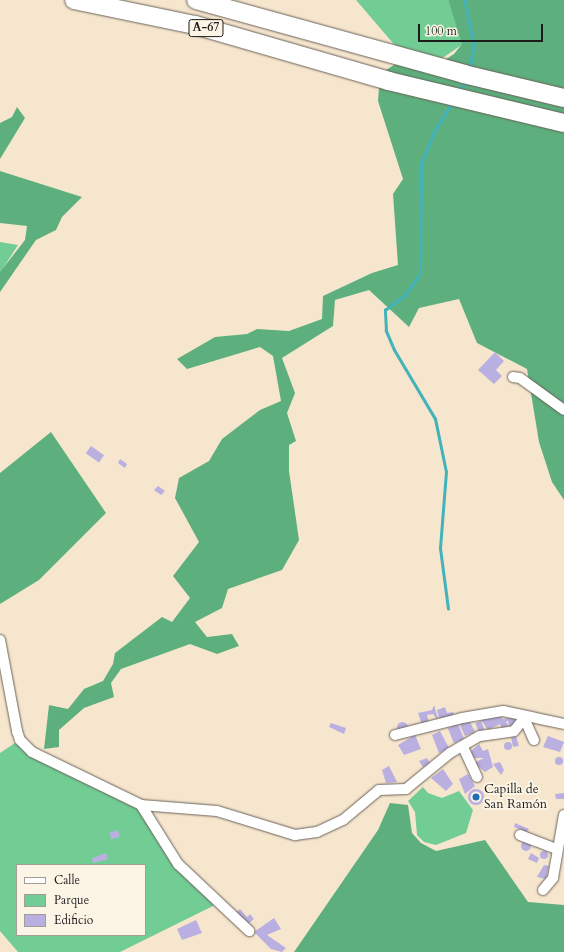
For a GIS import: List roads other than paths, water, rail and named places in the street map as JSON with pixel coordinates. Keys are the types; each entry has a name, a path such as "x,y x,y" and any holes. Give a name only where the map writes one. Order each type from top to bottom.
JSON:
{"highway":[{"name":"A-67","path":"74,0 181,21 336,66 564,123"},
{"name":"A-67","path":"196,0 342,41 564,98"}],"street":[{"path":"513,377 520,378 564,410"},
{"path":"0,640 10,704 25,746 141,805 217,811 295,835 317,832 343,820 379,790 406,789 463,747 487,734 514,731 525,718"},
{"path":"395,735 496,712 564,724"},
{"path":"525,718 534,740"},
{"path":"463,747 477,776"},
{"path":"141,805 178,864 248,931"},
{"path":"543,890 553,878 564,815"},
{"path":"520,835 557,849"}],"waterway":[{"path":"465,0 474,45 470,69"},
{"path":"459,92 466,81"},
{"path":"448,609 440,548 446,472 435,419 394,350 386,331 385,310 406,294 420,274 421,164 435,130 452,103"}],"place":[{"name":"Capilla de San Ramón","path":"476,797"}]}
